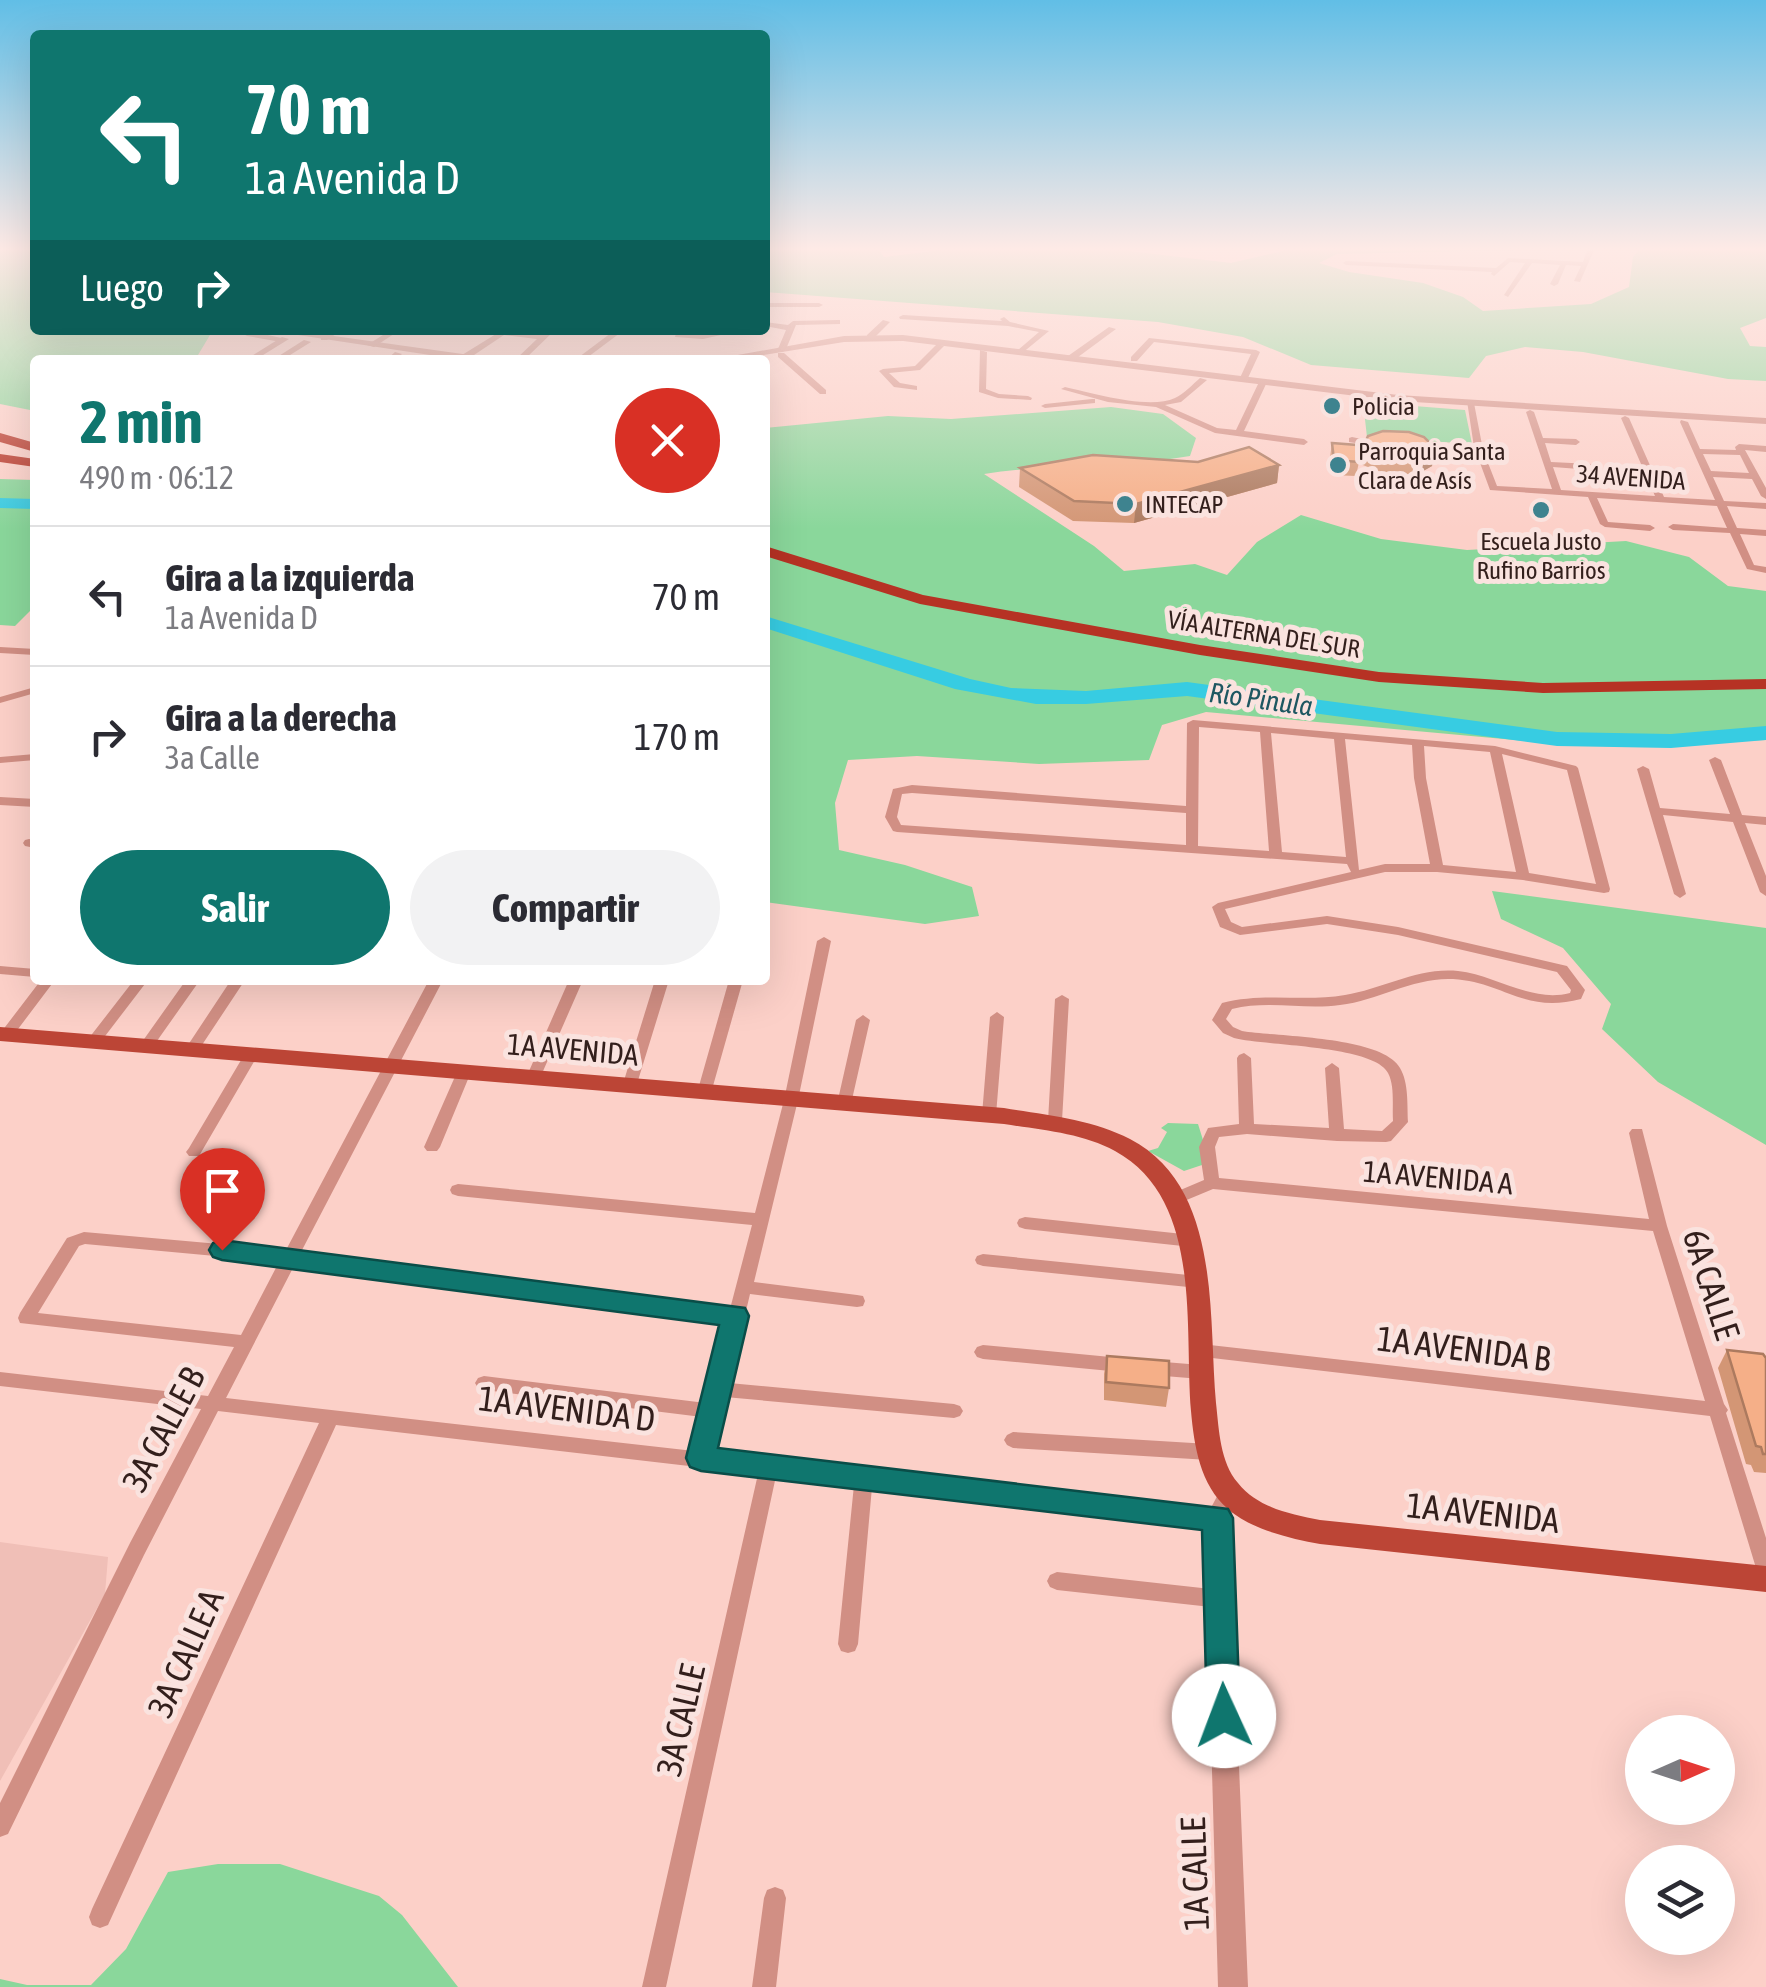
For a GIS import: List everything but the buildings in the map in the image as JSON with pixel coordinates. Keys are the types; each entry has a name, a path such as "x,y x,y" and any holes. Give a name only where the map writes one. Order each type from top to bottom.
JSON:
{"highway":[{"path":"0,438 30,447"},
{"path":"0,461 30,464"},
{"name":"VÍA ALTERNA DEL SUR","path":"770,556 915,604 1297,672 1431,688 1519,693 1766,688"}],"main road":[{"name":"1A AVENIDA","path":"4,1034 1055,1121 1088,1128 1135,1153"},
{"name":"1A CALLE","path":"1135,1153 1163,1175 1192,1241 1201,1361 1218,1484"},
{"name":"1A AVENIDA","path":"1218,1484 1278,1522 1320,1532 1766,1580"}],"street":[{"path":"257,355 280,343"},
{"path":"283,355 306,343"},
{"path":"349,343 388,355"},
{"path":"363,343 451,355"},
{"path":"781,352 785,343"},
{"path":"770,355 836,343"},
{"path":"927,343 1262,385"},
{"path":"1021,352 1031,343"},
{"path":"1071,358 1093,343"},
{"path":"1134,359 1149,343"},
{"path":"1176,343 1256,352 1243,380"},
{"path":"756,355 841,345 959,346 1203,380 1530,412 1766,424"},
{"path":"914,388 897,386 883,371 922,366 940,346"},
{"path":"781,352 823,392"},
{"path":"982,352 982,390 998,396 1028,398"},
{"path":"912,370 914,388 922,402"},
{"path":"1045,406 1108,400 1158,404 1178,400 1203,380"},
{"path":"1238,434 1262,385"},
{"path":"1065,388 1108,400"},
{"path":"1158,404 1215,430 1304,442"},
{"path":"1471,406 1766,424"},
{"path":"1408,446 1479,450 1471,406"},
{"path":"1530,412 1557,492"},
{"path":"1625,418 1661,499"},
{"path":"1684,422 1750,567 1766,570"},
{"path":"1352,440 1390,445"},
{"path":"1539,440 1576,442"},
{"path":"1766,449 1739,447 1766,496"},
{"name":"34 AVENIDA","path":"1479,450 1493,488 1766,506"},
{"path":"1698,451 1743,453"},
{"path":"1547,464 1591,465 1605,495"},
{"path":"1708,474 1755,476"},
{"path":"1591,494 1605,524 1650,528"},
{"path":"1673,527 1766,533"},
{"path":"0,650 30,652"},
{"path":"0,700 30,691"},
{"path":"1192,848 1193,810 1194,723 1495,749 1572,768 1604,889 1437,868 1354,868 1276,855 897,828 891,817 898,792 912,789 1193,810"},
{"path":"1265,729 1276,855"},
{"path":"1339,736 1354,868"},
{"path":"1418,744 1420,778 1437,868"},
{"path":"1495,749 1523,876"},
{"path":"0,760 30,758"},
{"path":"1715,760 1766,892"},
{"path":"1644,769 1680,894"},
{"path":"0,801 30,803"},
{"path":"1656,812 1766,821"},
{"path":"1176,1198 1212,1183 1207,1147 1212,1133 1248,1129 1386,1138 1398,1130 1401,1122 1394,1069 1365,1051 1239,1034 1218,1020 1221,1010 1242,1002 1344,1000 1437,974 1477,978 1554,1003 1576,996 1578,990 1562,969 1500,952 1335,920 1240,930 1225,924 1217,912 1223,903 1354,868"},
{"path":"701,1458 762,1220 824,941"},
{"path":"0,970 30,972"},
{"path":"4,1034 44,985"},
{"path":"94,1041 137,985"},
{"path":"147,1045 189,985"},
{"path":"193,1048 235,985"},
{"path":"390,1065 433,985"},
{"path":"533,1078 574,985"},
{"path":"630,1087 661,985"},
{"path":"704,1093 735,985"},
{"path":"1055,1121 1062,999"},
{"path":"989,1115 996,1017"},
{"path":"844,1104 863,1020"},
{"path":"194,1152 252,1053"},
{"path":"1244,1058 1248,1129"},
{"name":"3A CALLE B","path":"0,1826 214,1401 390,1065"},
{"path":"1332,1068 1337,1136"},
{"path":"432,1147 464,1072"},
{"name":"6A CALLE","path":"1637,1133 1659,1226 1766,1568"},
{"name":"1A AVENIDA A","path":"1212,1183 1659,1226"},
{"path":"458,1190 762,1220"},
{"path":"1025,1223 1192,1241"},
{"path":"247,1342 26,1318 78,1238 292,1257 735,1316"},
{"path":"983,1260 1198,1282"},
{"path":"743,1286 858,1301"},
{"name":"1A AVENIDA B","path":"983,1352 1201,1361 1719,1410"},
{"name":"1A AVENIDA D","path":"0,1379 864,1478 1218,1484"},
{"path":"484,1383 712,1411"},
{"path":"717,1389 954,1411"},
{"name":"3A CALLE A","path":"100,1918 331,1416"},
{"path":"1013,1440 1218,1484"},
{"name":"3A CALLE","path":"654,1987 769,1466"},
{"path":"848,1644 864,1478"},
{"name":"1A CALLE","path":"1218,1484 1233,1987"},
{"path":"1057,1581 1220,1599"},
{"path":"764,1987 775,1898"}],"shaded area":[{"path":"0,1542 108,1557 105,1594 0,1781"}],"green space":[{"path":"0,343 205,343 198,355 30,355 30,410 0,404"},
{"path":"1257,343 1748,343 1766,347 1766,381 1728,379 1583,352 1525,347 1486,356 1469,378 1311,365"},
{"path":"1363,402 1465,410 1472,444 1367,437"},
{"path":"1111,407 1163,414 1196,438 1190,456 984,474 1094,546 1124,571 1195,564 1227,575 1257,542 1301,515 1381,539 1467,550 1626,541 1689,557 1728,586 1766,591 1766,740 1582,746 1206,712 1162,725 1149,760 1039,764 917,756 848,760 835,803 839,850 905,865 972,887 979,916 925,924 770,903 770,428 888,416 951,419"},
{"path":"0,479 30,480 30,611 15,626 0,625"},
{"path":"1492,891 1766,928 1766,1145 1658,1082 1602,1029 1611,1004 1563,948 1501,919"},
{"path":"1168,1123 1198,1124 1203,1140 1202,1165 1184,1171 1148,1151 1158,1148 1167,1132 1161,1128"},
{"path":"218,1864 280,1864 379,1896 402,1915 458,1987 0,1987 0,1979 27,1985 91,1985 126,1949 168,1872"}],"waterway":[{"name":"Río Pinula","path":"0,503 30,504"},
{"name":"Río Pinula","path":"770,623 962,684 1036,697 1086,698 1187,689 1557,739 1671,741 1766,733"}],"place":[{"name":"Policia","path":"1332,406"},
{"name":"Parroquia Santa Clara de Asís","path":"1338,465"},
{"name":"INTECAP","path":"1125,504"},
{"name":"Escuela Justo Rufino Barrios","path":"1541,510"}],"route":[{"path":"222,1250 735,1316 701,1458 1217,1518 1224,1716"}]}
